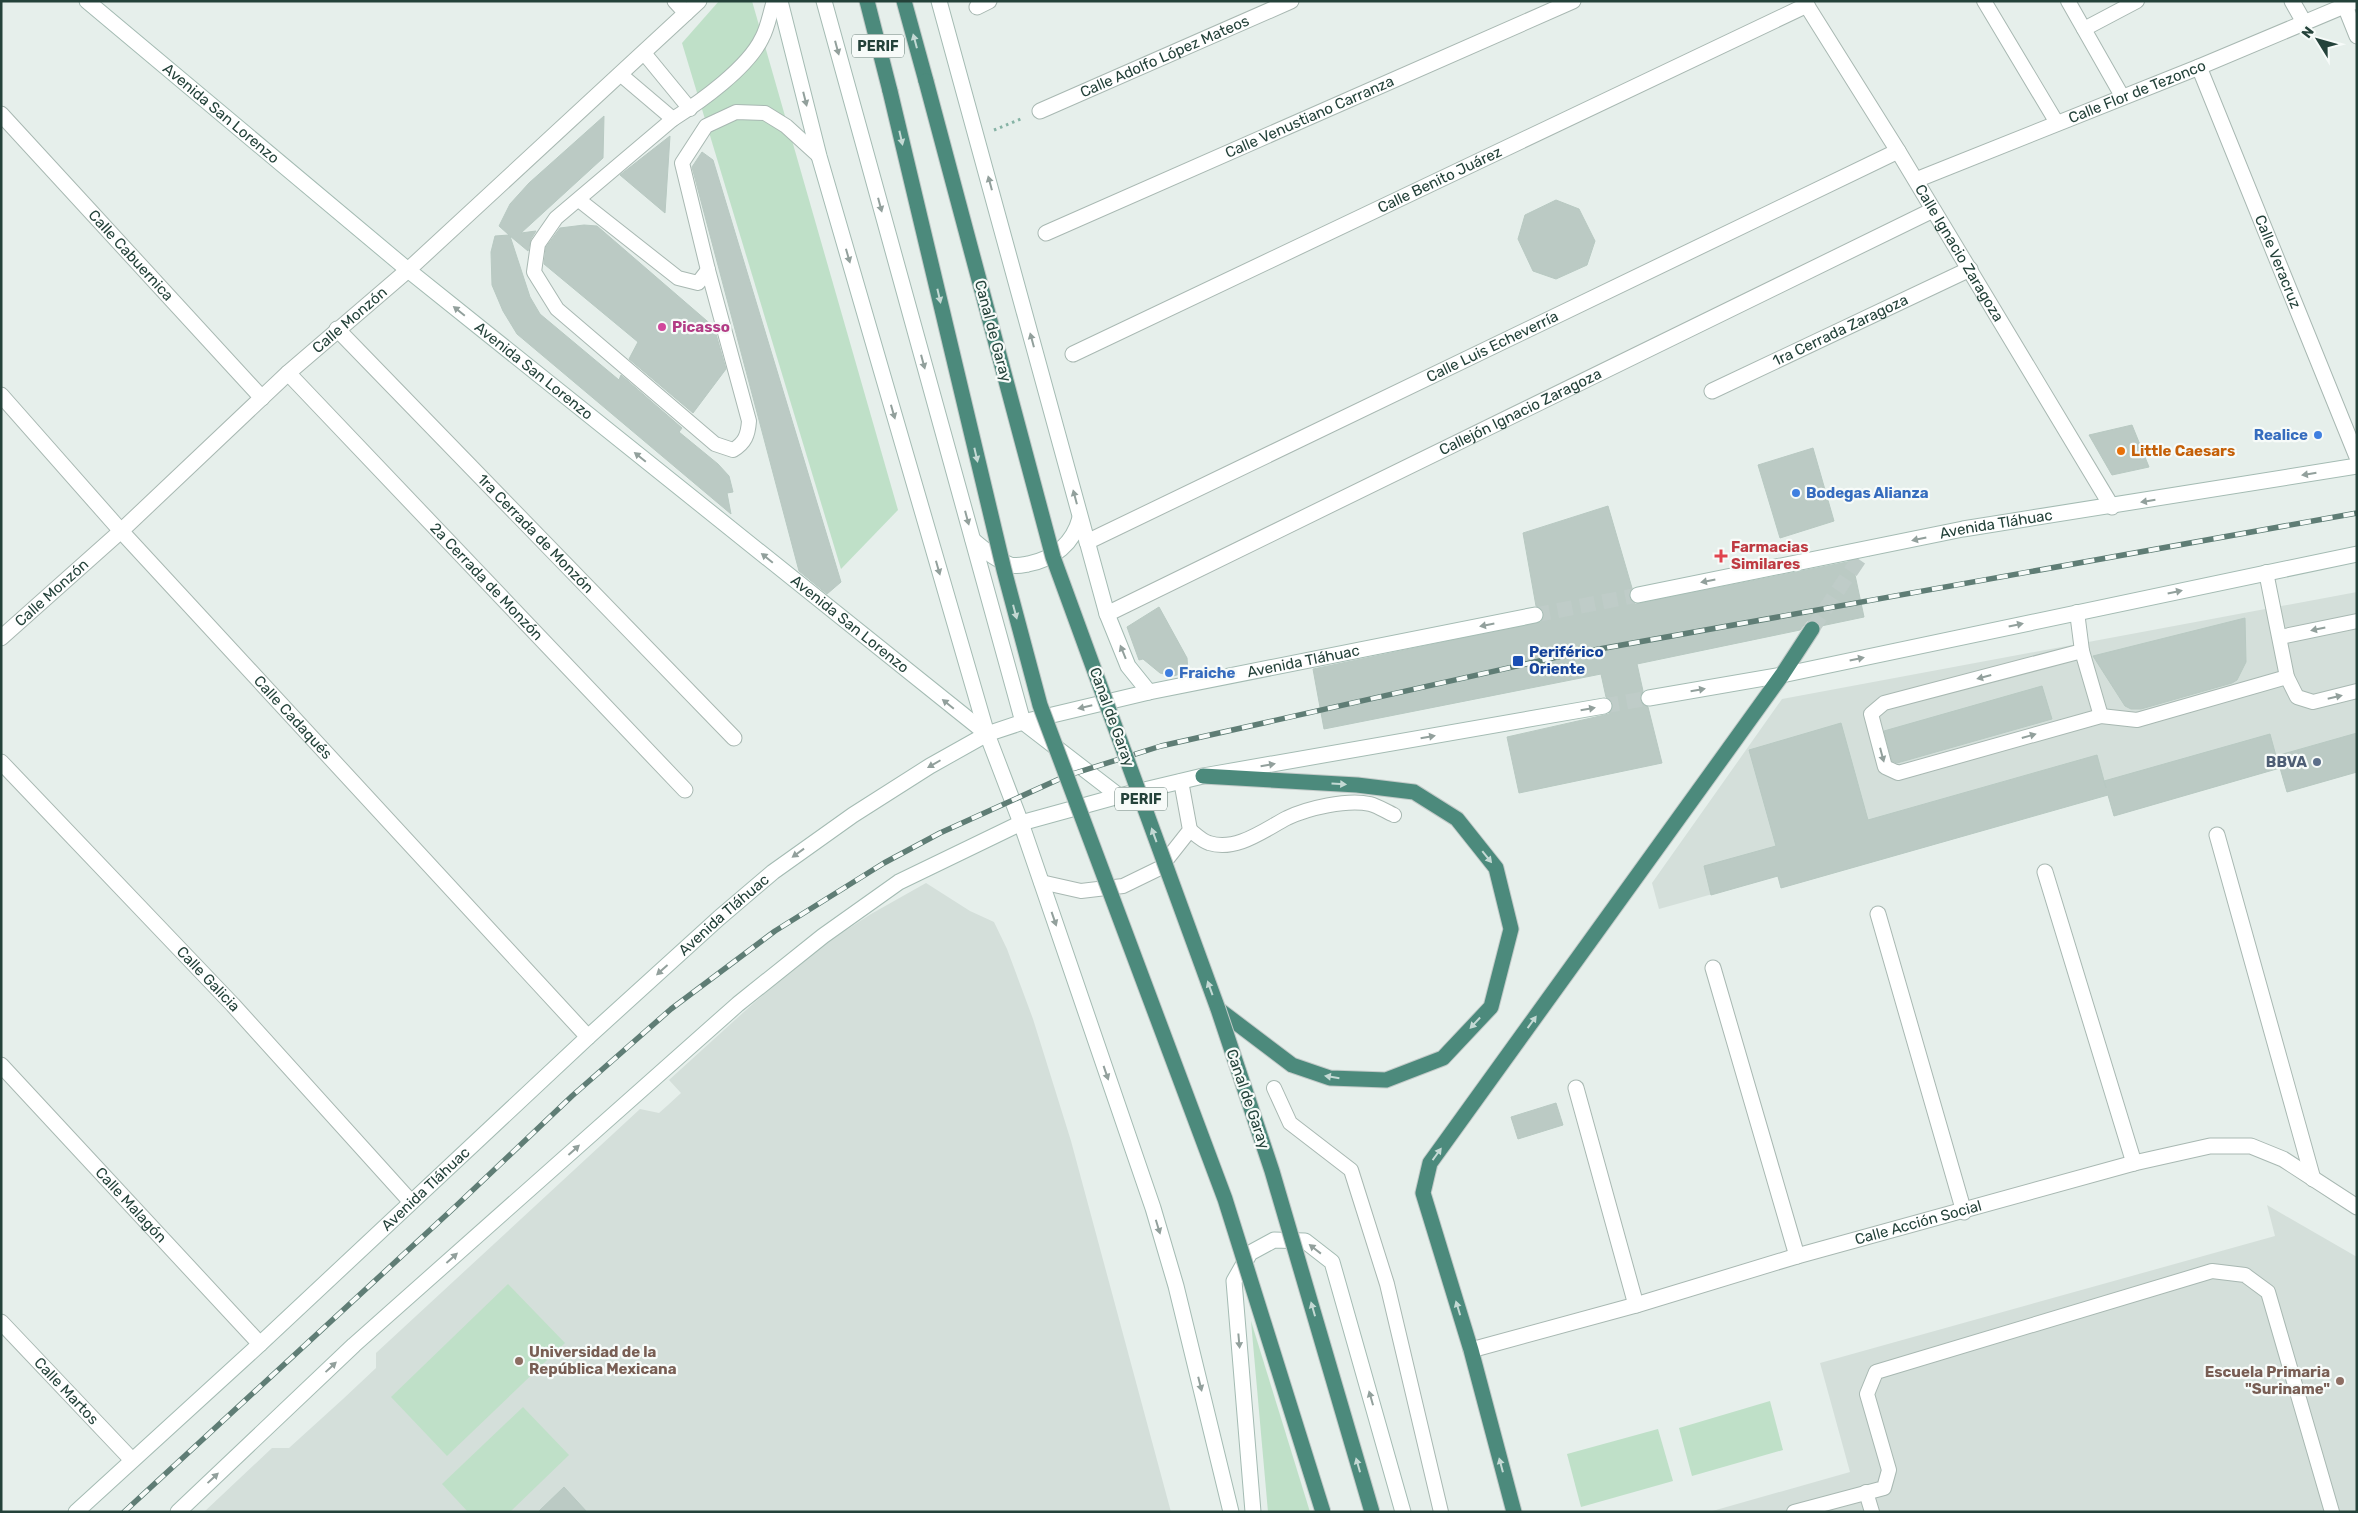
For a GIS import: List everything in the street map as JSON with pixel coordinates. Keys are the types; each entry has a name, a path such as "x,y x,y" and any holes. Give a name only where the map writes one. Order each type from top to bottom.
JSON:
{"highway":[{"name":"PERIF","path":"867,1 1004,570 1040,705 1225,1199 1323,1512"},
{"name":"Canal de Garay","path":"904,1 1053,557 1218,1009 1272,1171 1372,1512"},
{"path":"1514,1512 1471,1350 1423,1193 1430,1163 1782,675 1812,629"},
{"path":"1203,776 1357,785 1414,792 1456,819 1496,868 1511,929 1491,1007 1443,1058 1386,1080 1330,1078 1292,1065 1218,1009"}],"street":[{"name":"Avenida San Lorenzo","path":"88,1 408,270 986,734"},
{"path":"675,1 686,13"},
{"name":"Calle Monzón","path":"1,638 121,532 288,373 408,270 700,1"},
{"path":"780,1 819,156 986,734 1021,824 1163,1243 1176,1286 1231,1512"},
{"path":"824,1 1023,722 1120,796"},
{"path":"939,1 1108,614 1128,666 1150,692"},
{"name":"Calle Adolfo López Mateos","path":"1040,111 1290,1"},
{"name":"Calle Venustiano Carranza","path":"1046,233 1573,1"},
{"path":"2292,1 2305,24"},
{"name":"Calle Ignacio Zaragoza","path":"1806,3 1916,180 2112,507"},
{"name":"Calle Benito Juárez","path":"1073,354 1806,3"},
{"path":"2351,3 2357,36"},
{"name":"Calle Flor de Tezonco","path":"1916,180 2305,24 2351,3"},
{"name":"Calle Veracruz","path":"2199,67 2357,457"},
{"name":"Calle Cabuernica","path":"1,114 262,398"},
{"name":"Calle Luis Echeverría","path":"1087,542 1898,151"},
{"name":"Callejón Ignacio Zaragoza","path":"1108,614 1933,210"},
{"name":"1ra Cerrada Zaragoza","path":"1712,391 1970,269"},
{"name":"1ra Cerrada de Monzón","path":"337,329 734,738"},
{"name":"2a Cerrada de Monzón","path":"288,373 684,790"},
{"name":"Calle Cadaqués","path":"1,395 121,532 588,1037"},
{"name":"Avenida Tláhuac","path":"1638,595 1963,529 2112,507 2357,466"},
{"path":"973,540 989,554 1010,565 1044,561 1068,543 1076,532 1080,518"},
{"path":"1650,698 1782,675 2357,554"},
{"name":"Avenida Tláhuac","path":"76,1512 260,1344 588,1037 773,872 853,815 930,766 986,734 1023,722 1150,692 1535,616"},
{"path":"178,1512 354,1345 738,1004 823,936 899,882 1021,824 1120,796 1203,776 1604,706"},
{"name":"Calle Galicia","path":"1,762 233,1005 411,1202"},
{"path":"2217,835 2314,1179"},
{"path":"2045,872 2134,1163"},
{"path":"1878,914 1964,1212"},
{"path":"1713,968 1797,1256"},
{"name":"Calle Malagón","path":"1,1065 260,1344"},
{"path":"1576,1088 1636,1305"},
{"name":"Calle Acción Social","path":"1471,1350 1636,1305 1797,1256 1964,1212 2134,1163 2210,1146 2251,1146 2283,1159 2357,1207"},
{"path":"1253,1512 1234,1281 1250,1253 1274,1240 1305,1242 1332,1262 1403,1512"},
{"name":"Calle Martos","path":"1,1322 132,1460"}],"lane":[{"path":"774,1 762,39 738,70 690,109 673,119 556,218 538,244 534,272 557,310 715,444 733,450 742,445 748,434 749,422 708,270 682,163 706,126 736,112 765,113 786,126 819,156"},
{"path":"1984,1 2057,123"},
{"path":"2068,1 2122,96"},
{"path":"2084,30 2138,1"},
{"path":"644,53 690,109"},
{"path":"620,74 673,119"},
{"path":"579,200 678,278 698,283 708,270"},
{"path":"2266,572 2288,677 2297,697 2313,702 2357,691"},
{"path":"2077,612 2082,651 2101,716"},
{"path":"2280,637 2357,621"},
{"path":"2082,651 1884,703 1871,714 1885,767 1898,773 2101,716 2137,720 2288,677"},
{"path":"1181,781 1190,830 1209,843 1233,844 1314,808 1340,804 1370,804 1394,815"},
{"path":"1041,882 1081,891 1123,886 1160,868 1190,830"},
{"path":"1274,1088 1290,1123 1351,1170 1387,1284 1441,1512"},
{"path":"1794,1512 1884,1488 1889,1470 1867,1394 1876,1372 2212,1272 2245,1274 2268,1292 2332,1512"},
{"path":"1866,1492 1872,1512"}],"path":[{"path":"978,138 1040,111"}],"shaded area":[{"path":"2357,592 2357,772 2287,792 2280,768 2114,816 2108,795 1781,888 1777,876 1659,909 1652,883 1782,699"},
{"path":"926,883 970,911 994,922 1007,949 1033,1019 1071,1141 1171,1512 204,1512 272,1448 289,1448 343,1399 376,1368 376,1353 640,1109 659,1113 681,1093 669,1080 779,980 826,943 871,914"},
{"path":"2267,1205 2357,1257 2357,1512 1709,1512 1850,1472 1820,1363 2275,1236"}],"green space":[{"path":"719,1 752,1 898,510 841,569 682,43"},
{"path":"508,1284 565,1343 447,1456 391,1397"},
{"path":"1251,1321 1310,1512 1268,1512"},
{"path":"1770,1401 1783,1450 1692,1476 1679,1428"},
{"path":"523,1407 569,1455 510,1512 468,1512 442,1484"},
{"path":"1658,1429 1673,1481 1581,1507 1567,1454"}],"building":[{"path":"604,116 603,158 521,233 536,231 531,239 528,251 510,236 530,297 540,314 619,380 621,375 682,428 679,432 718,464 729,476 733,492 727,493 731,514 517,334 503,311 492,285 491,252 495,236 509,235 499,226 510,204 529,183"},
{"path":"670,136 665,213 620,175"},
{"path":"702,152 713,160 841,582 827,594 799,571 692,167"},
{"path":"1556,200 1579,209 1595,241 1587,265 1556,279 1533,271 1518,239 1525,215"},
{"name":"Picasso","path":"584,225 597,226 714,327 726,369 693,413 629,359 638,342 544,264 546,247 560,228"},
{"name":"Little Caesars","path":"2132,425 2149,467 2112,475 2089,435"},
{"name":"Bodegas Alianza","path":"1813,448 1834,521 1780,538 1758,465"},
{"path":"1608,506 1632,588 1629,597 1635,604 1852,561 1864,617 1821,626 1817,621 1807,621 1800,630 1637,664 1643,691 1640,700 1648,707 1662,763 1519,793 1507,737 1609,714 1613,704 1606,697 1601,674 1324,729 1313,669 1541,622 1544,613 1542,608 1536,606 1523,533"},
{"path":"1159,607 1187,658 1188,672 1173,676 1160,673 1143,659 1139,660 1127,627"},
{"path":"2245,618 2246,662 2237,680 2141,709 2131,709 2125,706 2093,656"},
{"path":"2042,686 2052,719 1897,763 1892,761 1884,731"},
{"path":"1841,723 1868,820 2097,755 2104,781 2270,734 2276,756 2357,733 2357,772 2287,792 2280,768 2114,816 2108,795 1781,888 1778,876 1711,895 1704,866 1776,846 1749,750"},
{"path":"1556,1103 1563,1125 1518,1139 1511,1117"},
{"path":"564,1487 587,1512 538,1512"}],"tunnel":[{"path":"1812,629 1865,550"},
{"path":"1535,615 1638,595"},
{"path":"1604,706 1649,698"}],"railway":[{"path":"124,1512 456,1206 572,1096 671,1009 775,931 884,863 940,833 1066,776 1161,746 1566,655 2357,513"}],"place":[{"name":"Picasso","path":"662,327"},
{"name":"Realice","path":"2318,435"},
{"name":"Little Caesars","path":"2121,451"},
{"name":"Bodegas Alianza","path":"1796,493"},
{"name":"Farmacias Similares","path":"1721,556"},
{"name":"Periférico Oriente","path":"1518,661"},
{"name":"Fraiche","path":"1169,673"},
{"name":"BBVA","path":"2317,762"},
{"name":"Universidad de la República Mexicana","path":"519,1361"},
{"name":"Escuela Primaria \"Suriname\"","path":"2340,1381"}]}
